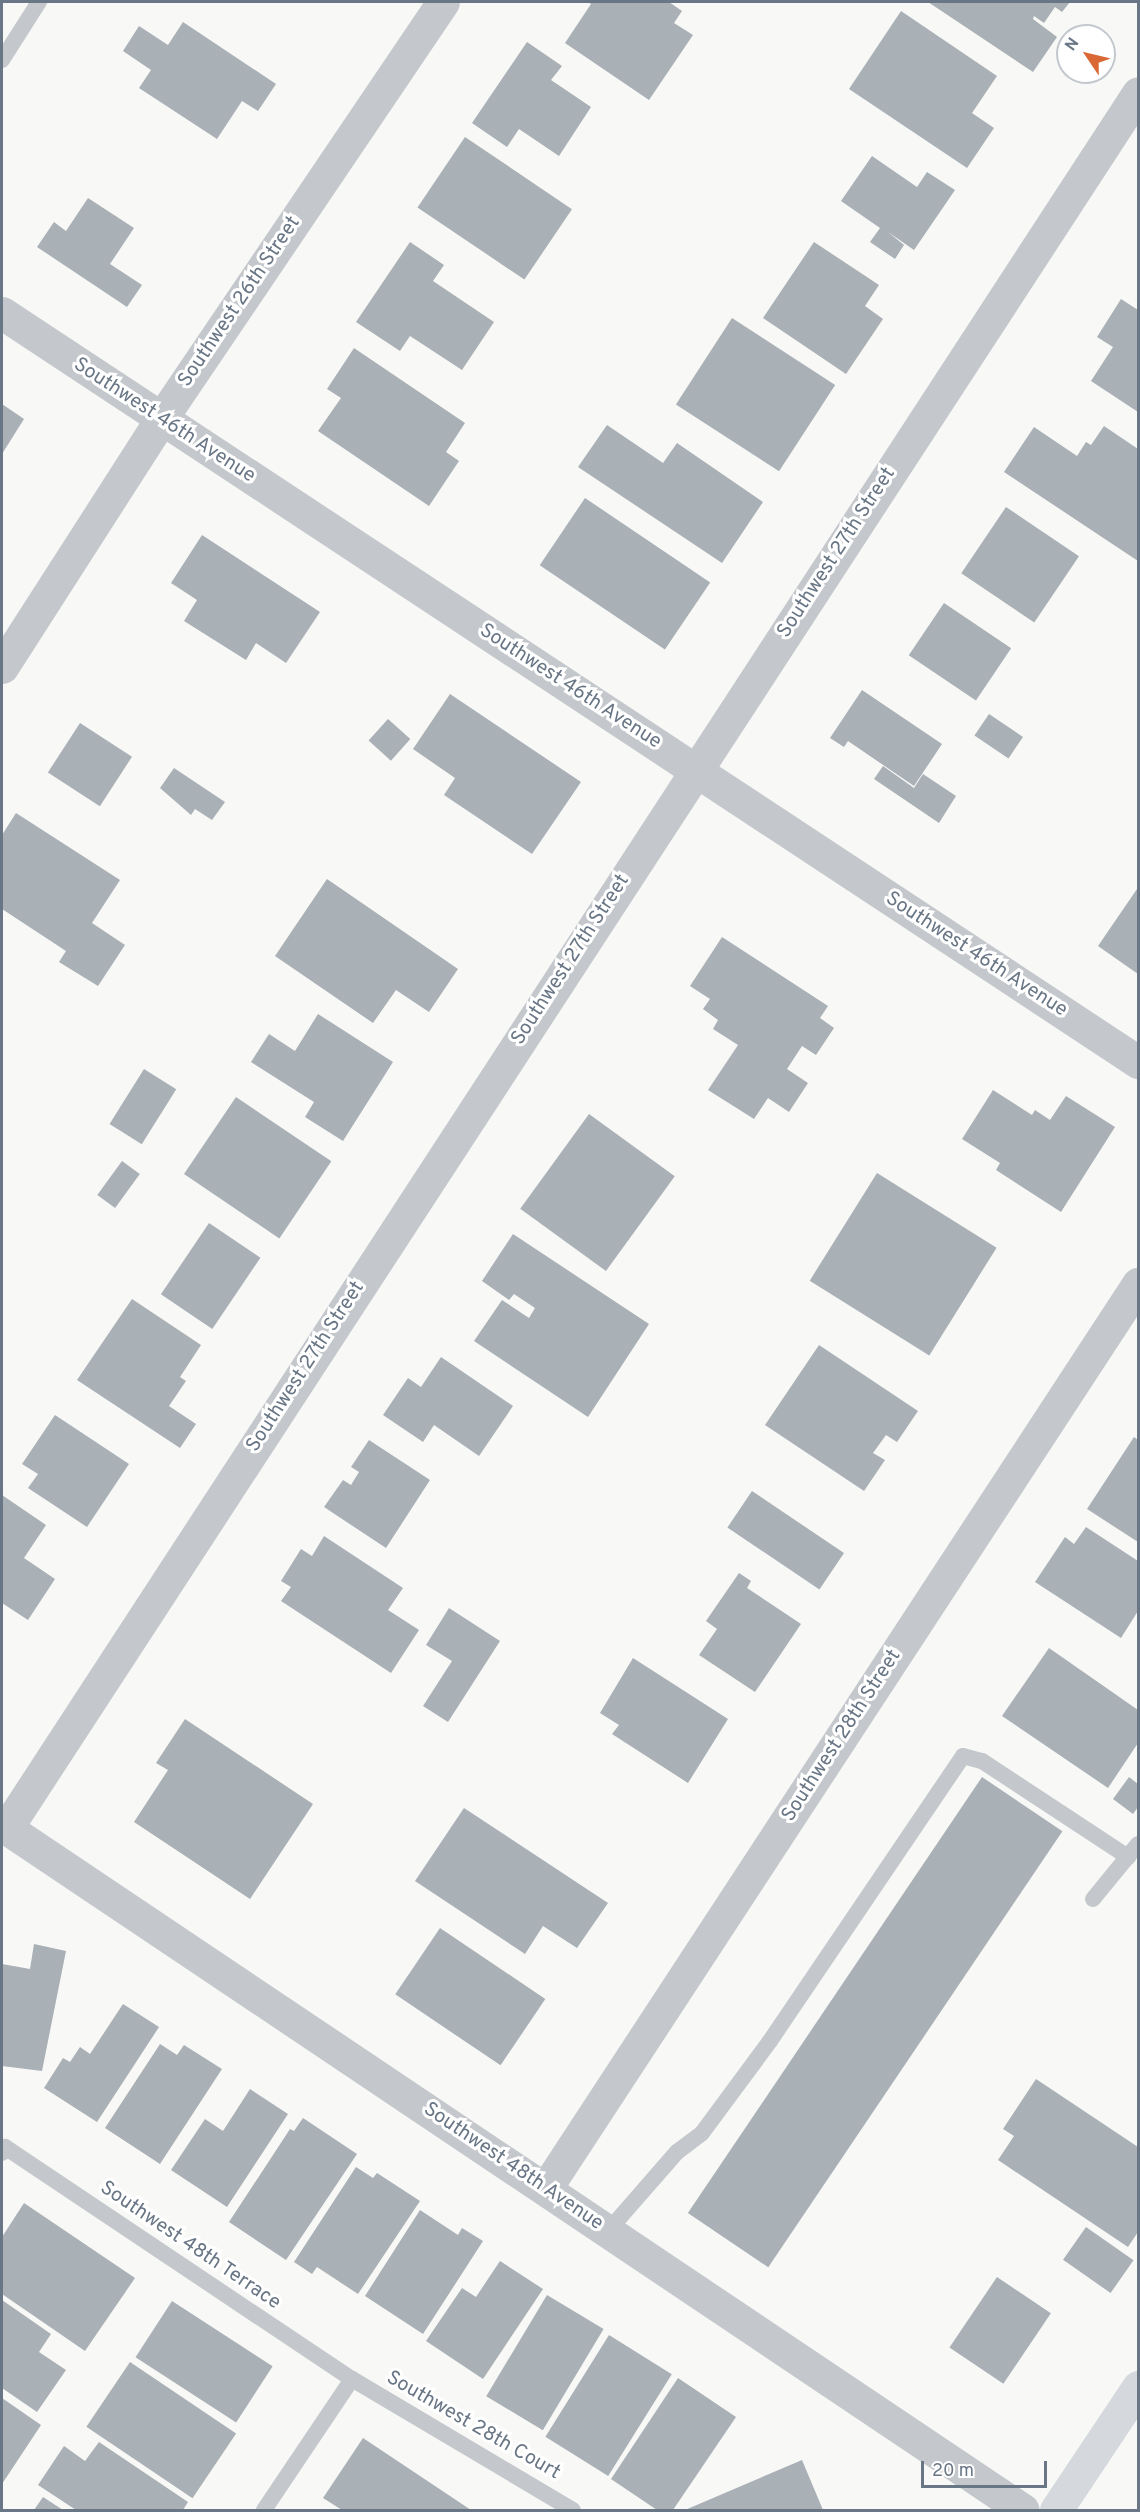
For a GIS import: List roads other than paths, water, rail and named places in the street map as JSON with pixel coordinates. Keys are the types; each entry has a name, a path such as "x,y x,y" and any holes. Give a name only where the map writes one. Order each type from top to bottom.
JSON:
{"main road":[{"path":"1056,2511 1138,2386"}],"street":[{"name":"Southwest 26th Street","path":"2,666 161,419 443,2"},
{"name":"Southwest 27th Street","path":"4,1827 1138,93"},
{"name":"Southwest 46th Avenue","path":"2,314 1138,1062"},
{"name":"Southwest 28th Street","path":"546,2188 1138,1284"},
{"name":"Southwest 48th Avenue","path":"4,1827 546,2188 1023,2511"}],"lane":[{"path":"2,60 39,2"},
{"path":"608,2231 676,2152 709,2124 770,2041 963,1756 982,1761 1128,1857"},
{"path":"1093,1899 1138,1844"},
{"name":"Southwest 48th Terrace","path":"3,2150 352,2379"},
{"path":"264,2511 352,2379"},
{"name":"Southwest 28th Court","path":"352,2379 573,2511"}]}
